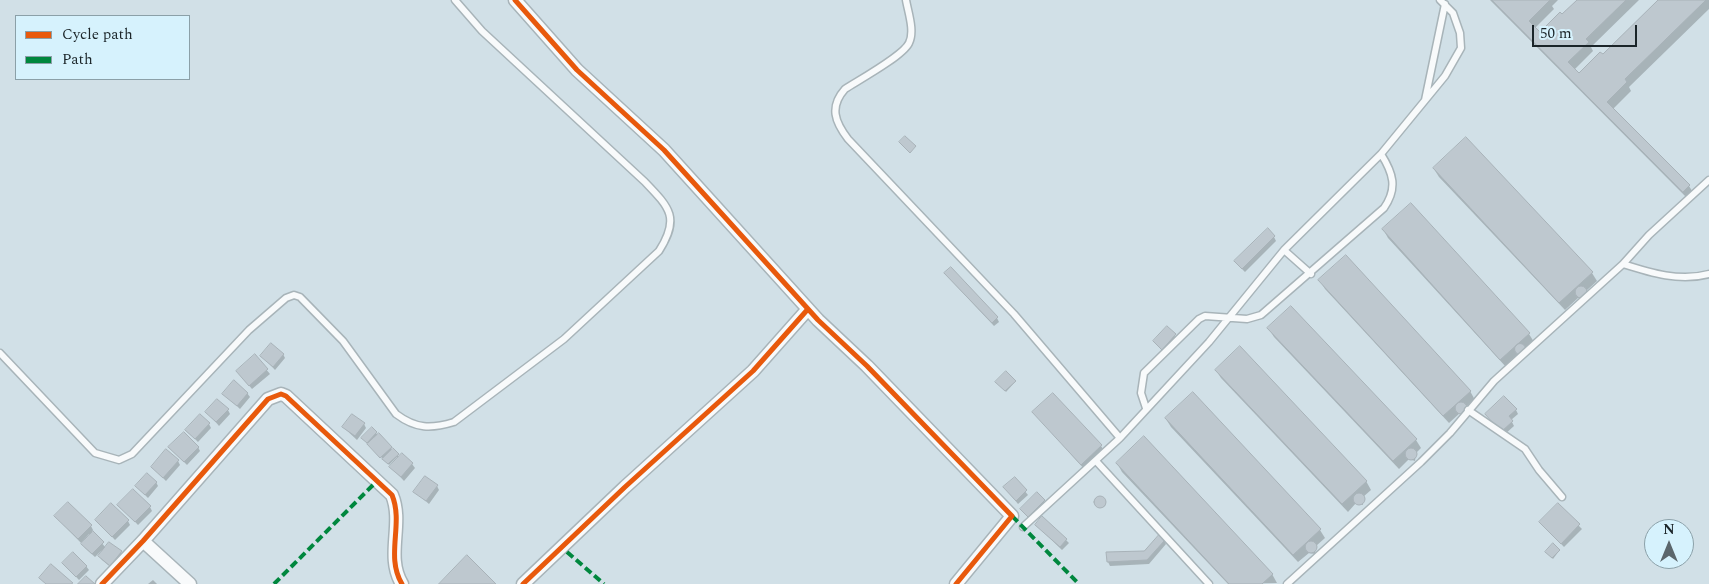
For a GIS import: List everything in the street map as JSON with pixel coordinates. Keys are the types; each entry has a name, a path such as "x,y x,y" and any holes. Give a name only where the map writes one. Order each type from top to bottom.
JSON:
{"street":[{"path":"515,0 577,70 664,150 808,309 867,366 1012,516 956,584"},
{"path":"534,584 565,550 627,489 741,391 753,371 808,309"},
{"path":"102,584 144,541 268,399 281,394 286,396 392,495 396,514 394,570 402,584"},
{"path":"144,541 190,584"},
{"path":"523,584 565,550"}],"lane":[{"path":"0,353 95,453 118,460 132,454 249,330 286,298 294,295 300,297 343,341 396,414 408,423 422,428 436,427 454,422 564,339 659,251 669,235 672,219 666,204 645,182 482,31 455,0"},
{"path":"906,0 911,23 909,44 902,52 845,89 836,103 834,114 837,125 848,139 1014,314 1120,438"},
{"path":"1424,101 1442,2"},
{"path":"1023,527 1120,438 1209,342 1284,250 1381,154 1445,76 1461,48 1458,21 1442,2"},
{"path":"1146,408 1141,393 1144,373 1199,319 1205,316 1247,319 1261,315 1311,274 1384,208 1391,198 1393,177 1381,154"},
{"path":"1287,584 1421,462 1450,433 1494,381 1623,264 1649,235 1709,180"},
{"path":"1284,250 1311,274"},
{"path":"1623,264 1654,274 1678,277 1709,274"},
{"path":"1468,410 1525,449 1539,470 1562,497"},
{"path":"1096,461 1209,584"}],"building":[{"path":"1492,0 1550,0 1529,21 1540,32 1560,12 1562,14 1577,0 1626,0 1586,39 1589,42 1568,62 1579,73 1600,52 1603,54 1658,0 1706,0 1625,79 1627,82 1607,102 1690,185 1683,192"},
{"path":"905,136 916,146 910,153 899,142"},
{"path":"1466,137 1593,272 1559,303 1433,168"},
{"path":"1411,203 1530,333 1500,360 1382,229"},
{"path":"1268,228 1275,236 1242,269 1234,261"},
{"path":"1346,255 1471,391 1443,416 1318,280"},
{"path":"951,267 998,317 992,323 944,273"},
{"path":"1579,286 1583,286 1587,292 1583,298 1579,298 1575,294 1575,290"},
{"path":"1291,306 1417,439 1393,461 1267,328"},
{"path":"1167,326 1176,334 1162,350 1153,341"},
{"path":"271,343 284,354 273,367 260,356"},
{"path":"1518,344 1522,344 1525,349 1524,353 1518,354 1515,351 1515,347"},
{"path":"1240,346 1367,481 1342,504 1215,370"},
{"path":"255,354 268,369 249,386 236,371"},
{"path":"1006,371 1016,381 1005,391 995,382"},
{"path":"234,380 248,393 237,406 222,394"},
{"path":"1193,392 1321,529 1293,555 1165,418"},
{"path":"1053,393 1102,445 1081,465 1032,412"},
{"path":"1504,396 1517,409 1509,416 1513,421 1501,432 1485,414"},
{"path":"217,399 229,409 216,422 205,412"},
{"path":"1461,402 1467,408 1461,414 1455,408"},
{"path":"200,414 210,423 195,439 185,430"},
{"path":"352,414 365,423 355,436 342,427"},
{"path":"372,427 377,432 367,443 361,438"},
{"path":"184,432 199,447 184,462 168,447"},
{"path":"379,433 392,447 380,458 367,444"},
{"path":"1144,436 1273,574 1262,584 1229,584 1116,463"},
{"path":"393,448 399,454 388,464 382,459"},
{"path":"1409,448 1413,448 1417,454 1413,460 1409,460 1405,456 1405,452"},
{"path":"166,449 179,460 163,478 151,467"},
{"path":"402,453 413,463 401,477 389,467"},
{"path":"147,473 157,482 145,495 135,486"},
{"path":"425,476 438,485 426,501 413,492"},
{"path":"1015,477 1027,490 1016,501 1003,487"},
{"path":"133,489 151,506 135,522 117,505"},
{"path":"1037,492 1045,500 1028,517 1020,509"},
{"path":"1357,493 1361,493 1365,499 1361,505 1357,505 1353,501 1353,497"},
{"path":"1098,496 1102,496 1106,502 1102,508 1098,508 1094,504 1094,500"},
{"path":"68,502 92,525 78,539 54,516"},
{"path":"111,503 129,520 112,537 95,520"},
{"path":"1558,503 1580,524 1561,544 1539,522"},
{"path":"1042,516 1067,539 1060,547 1035,525"},
{"path":"93,531 104,542 92,554 81,544"},
{"path":"1159,535 1165,540 1147,560 1107,562 1106,552 1144,551"},
{"path":"1309,541 1313,541 1317,547 1313,553 1309,553 1305,549 1305,545"},
{"path":"109,542 122,551 110,566 98,556"},
{"path":"1553,543 1560,550 1552,558 1545,552"},
{"path":"73,552 87,566 76,577 62,563"},
{"path":"467,555 496,584 439,584"},
{"path":"51,564 73,583 46,584 39,578"},
{"path":"86,576 95,584 78,584"}],"marked path":[{"path":"274,584 378,480"},
{"path":"1012,516 1079,584"},
{"path":"567,552 604,584"}],"cycle path":[{"path":"515,0 577,70 664,150 818,320 867,366 1012,516 956,584"},
{"path":"523,584 625,487 753,371 808,309"},
{"path":"102,584 143,541 268,399 281,394 286,396 392,495 396,517 395,562 402,584"}]}
